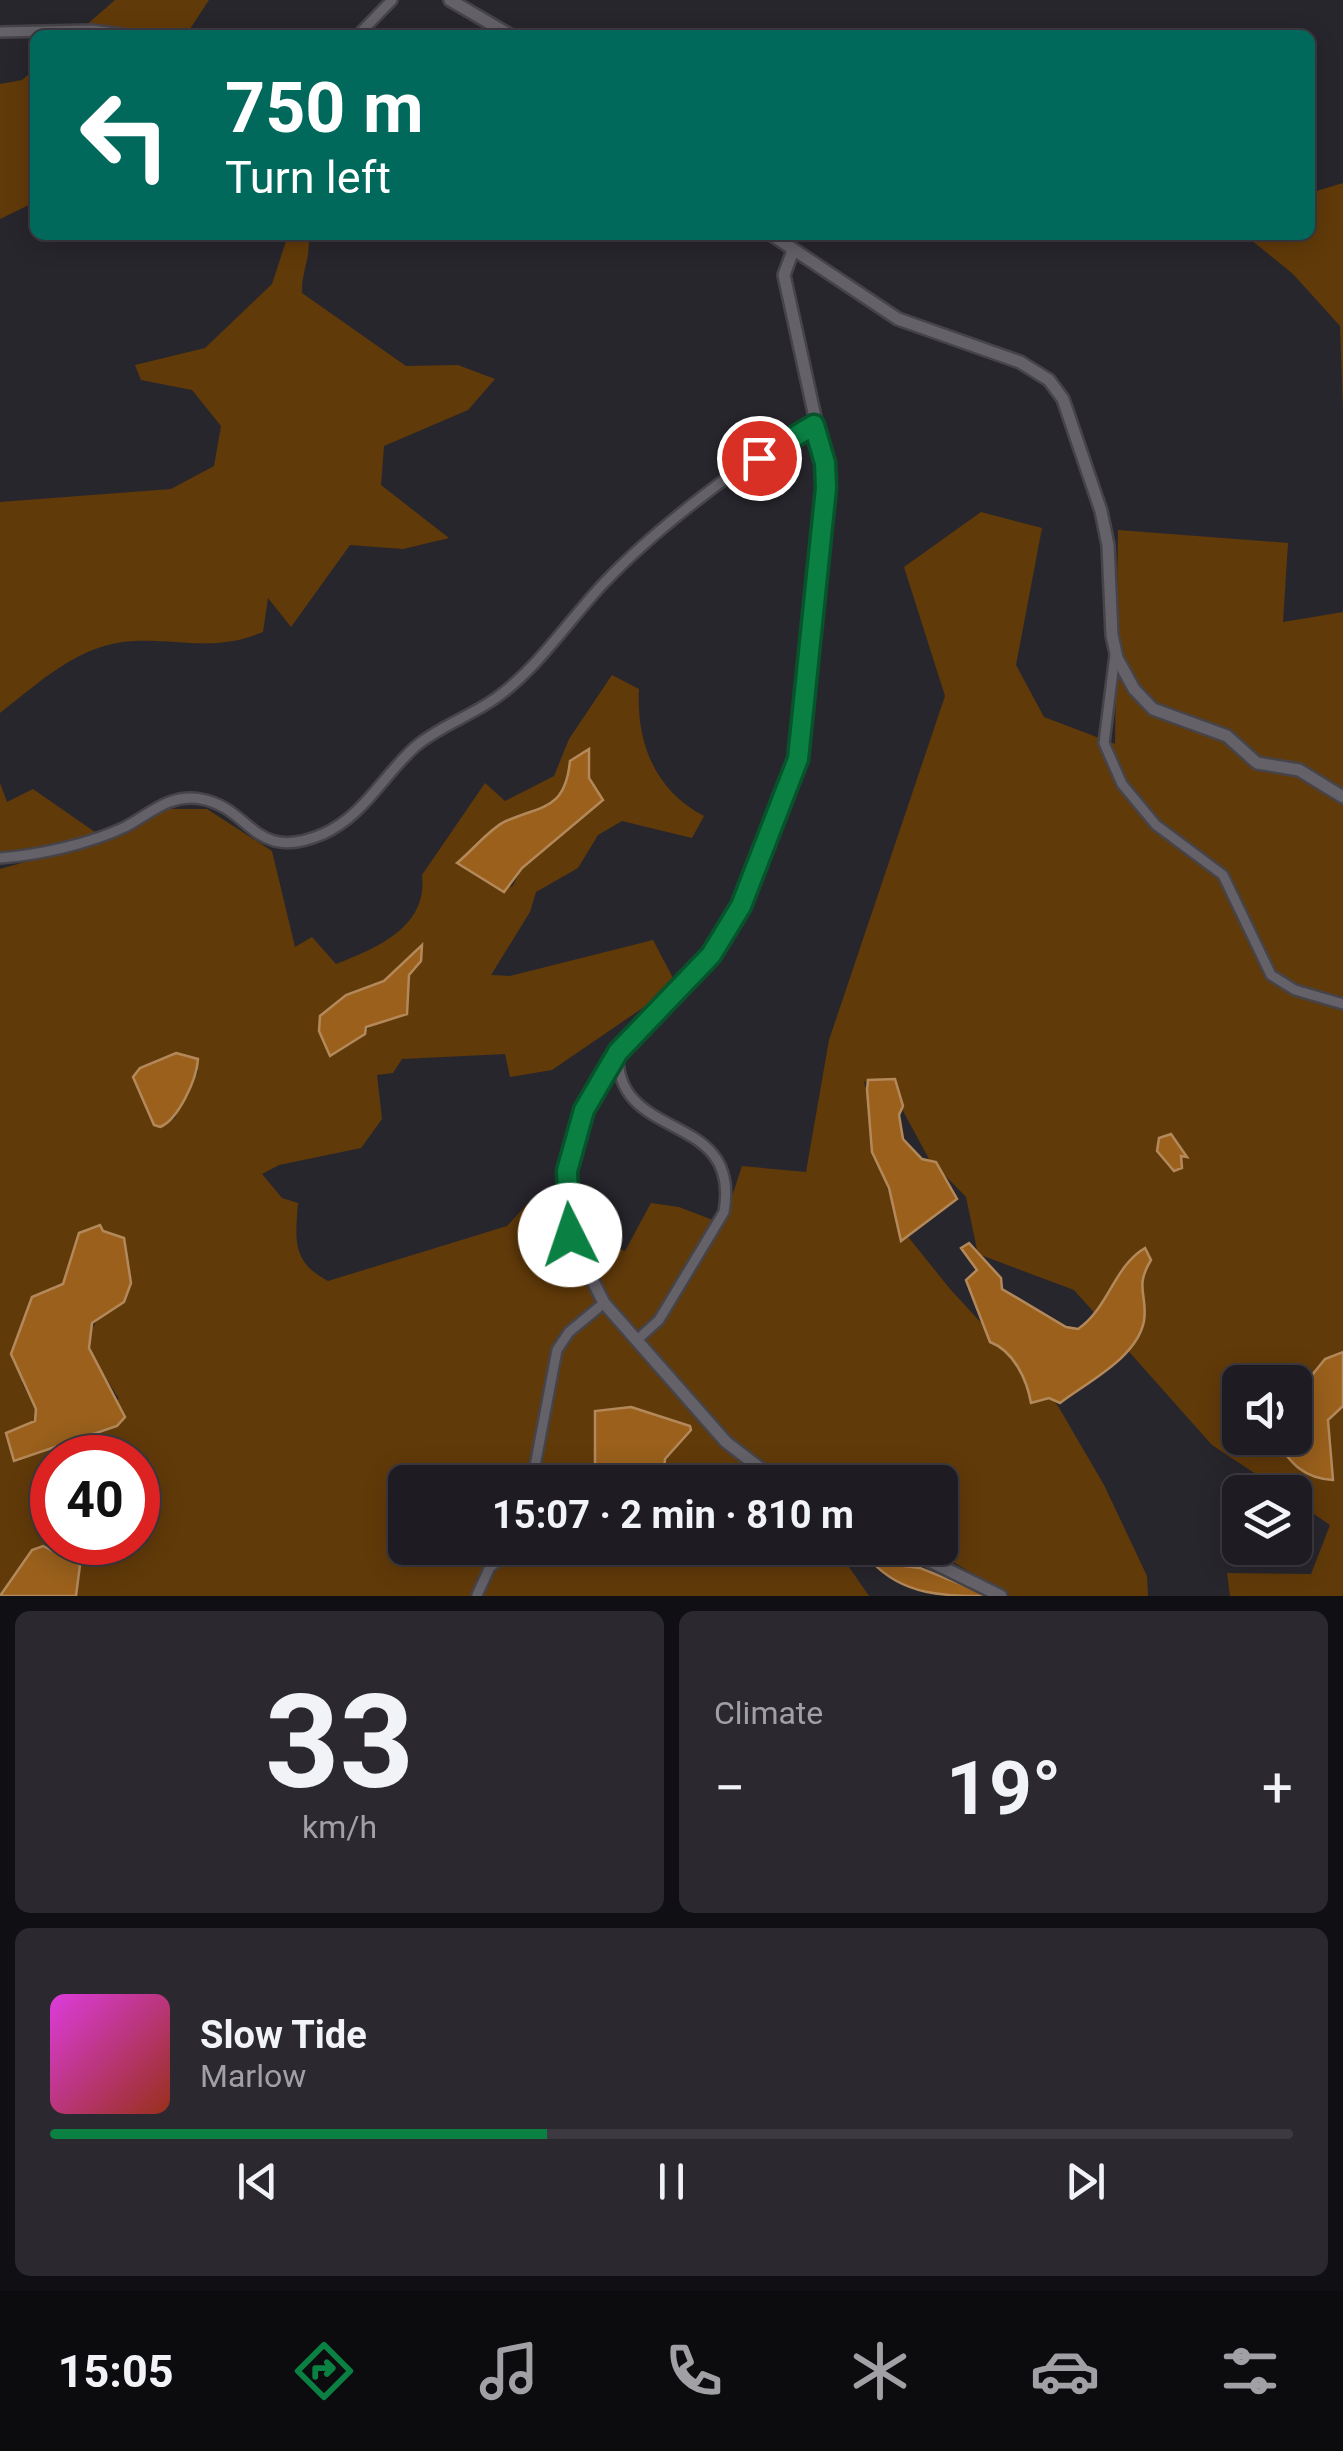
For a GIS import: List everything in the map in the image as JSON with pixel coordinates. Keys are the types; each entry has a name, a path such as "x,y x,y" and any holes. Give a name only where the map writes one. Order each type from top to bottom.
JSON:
{"street":[{"path":"363,30 392,0"},
{"path":"450,0 498,30"},
{"path":"0,32 30,31"},
{"path":"778,240 898,319 1020,362 1049,380 1063,399 1101,511 1116,653 1104,743 1122,784 1156,825 1222,875 1271,975 1295,990 1343,1004"},
{"path":"756,1465 726,1442 604,1303 582,1268 570,1235 567,1171 584,1110 618,1052 711,955 741,906 798,759 826,488 825,463 784,275 792,252"},
{"path":"0,858 25,856 123,828 174,799 202,799 264,839 285,844 326,832 369,800 402,758 424,739 500,695 651,536 779,444 814,425"},
{"path":"1116,653 1134,689 1153,709 1228,736 1258,763 1300,770 1343,797"},
{"path":"618,1052 617,1075 626,1091 651,1116 699,1137 717,1160 727,1197 724,1212 659,1320 638,1339"},
{"path":"535,1465 557,1350 570,1332 604,1303"},
{"path":"477,1595 493,1565"},
{"path":"937,1565 1001,1596"}],"shaded area":[{"path":"115,0 209,0 189,30 81,30"},
{"path":"30,73 30,204 0,219 0,84 22,80"},
{"path":"1343,183 1343,411 1340,326 1293,274 1251,240 1315,240 1315,191"},
{"path":"286,240 308,240 302,293 406,366 458,365 495,379 468,410 384,446 381,485 449,538 403,549 350,545 291,627 268,598 263,632 246,638 214,643 114,643 78,656 0,713 0,502 171,489 214,466 221,426 192,390 141,380 135,365 205,348 272,284"},
{"path":"981,512 1042,528 1016,665 1044,717 1115,744 1118,530 1288,543 1283,622 1343,612 1343,1596 1230,1596 1227,1573 1311,1574 1330,1525 1312,1513 1312,1475 1257,1475 1227,1455 1312,1455 1312,1365 1222,1365 1222,1452 1074,1290 978,1254 966,1197 929,1159 896,1098 864,1081 887,1187 901,1228 950,1289 1058,1406 1104,1485 1147,1576 1148,1596 1010,1596 958,1565 958,1465 388,1465 388,1565 848,1565 869,1596 0,1596 0,869 76,848 0,861 0,783 7,802 33,789 105,839 169,809 207,809 272,851 295,947 312,937 336,964 383,943 408,922 422,893 422,875 485,783 505,801 554,776 569,739 612,675 639,689 641,728 652,763 673,793 704,816 692,838 622,821 598,835 578,868 536,892 530,912 491,975 510,976 653,940 674,980 644,1007 552,1070 510,1077 505,1054 402,1059 393,1073 377,1075 382,1119 361,1148 279,1165 262,1174 282,1198 298,1203 298,1249 308,1266 328,1281 507,1226 527,1204 549,1217 558,1215 563,1224 559,1226 625,1251 651,1203 679,1207 723,1224 742,1166 806,1172 829,1040 945,696 904,567","holes":["590,749 589,778 602,800 522,868 512,887 458,864 500,824 541,808 557,797 570,761","422,946 421,961 409,975 407,1014 384,1018 342,1046 346,995 384,981","187,1057 197,1059 198,1072 175,1118 154,1125 133,1077","79,1234 124,1302 106,1313 90,1334 94,1357 119,1399 6,1433 35,1421 36,1409 22,1383 72,1266"]},
{"path":"589,749 589,778 603,800 522,868 504,892 457,863 500,824 541,808 557,797 570,761"},
{"path":"422,945 421,961 409,975 407,1014 366,1027 365,1034 330,1056 319,1031 320,1016 346,995 384,981"},
{"path":"176,1053 198,1059 197,1067 180,1108 160,1127 154,1125 133,1077 140,1068"},
{"path":"895,1079 903,1106 899,1115 903,1139 922,1159 936,1162 957,1199 901,1241 889,1188 872,1152 867,1089 868,1080"},
{"path":"1171,1134 1187,1157 1181,1156 1182,1168 1174,1171 1157,1151 1159,1138"},
{"path":"100,1225 103,1231 124,1238 131,1283 124,1302 92,1323 89,1348 125,1417 117,1426 91,1435 30,1435 30,1456 14,1461 6,1433 35,1421 36,1409 11,1354 32,1297 63,1284 79,1233"},
{"path":"969,1243 1001,1278 1002,1289 1066,1327 1078,1329 1097,1310 1126,1265 1145,1248 1151,1260 1143,1278 1145,1312 1139,1334 1121,1358 1060,1403 1049,1398 1031,1403 1018,1367 1006,1352 990,1342 966,1280 977,1270 961,1248"},
{"path":"1343,1352 1343,1406 1328,1420 1333,1480 1305,1472 1286,1455 1312,1455 1312,1375 1325,1359"},
{"path":"631,1407 690,1426 691,1430 665,1459 664,1465 595,1465 595,1411"},
{"path":"30,1553 30,1565 80,1565 76,1596 0,1596"},
{"path":"875,1565 920,1568 991,1596 926,1592"}],"route":[{"path":"570,1235 565,1209 567,1171 584,1110 618,1052 711,955 741,906 798,759 823,538 825,463 814,425 759,458"}]}
